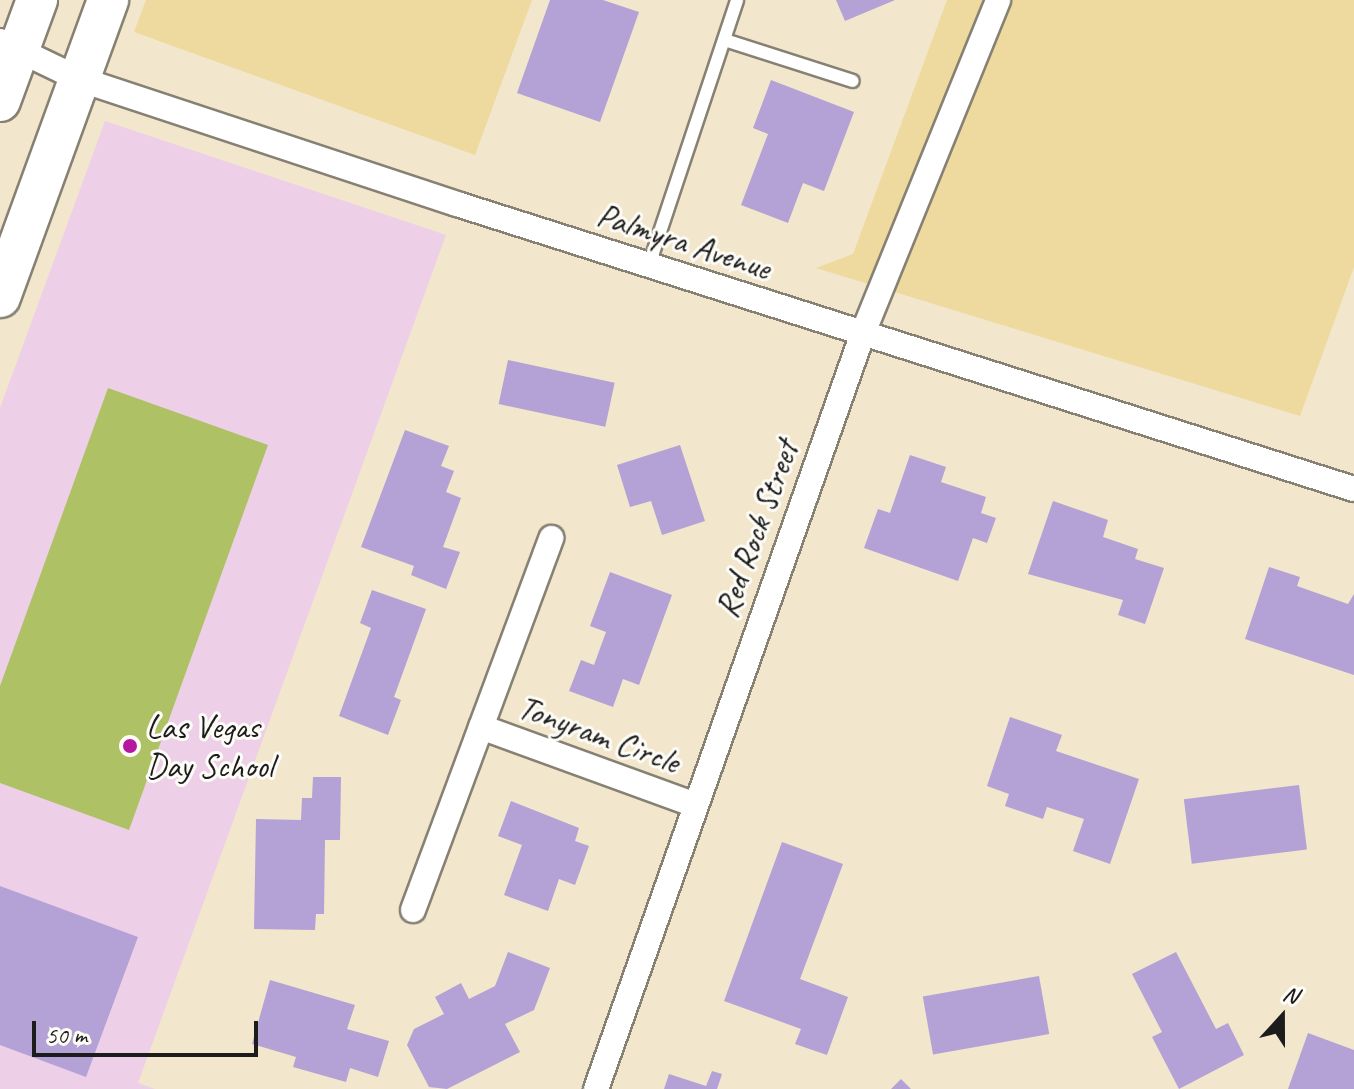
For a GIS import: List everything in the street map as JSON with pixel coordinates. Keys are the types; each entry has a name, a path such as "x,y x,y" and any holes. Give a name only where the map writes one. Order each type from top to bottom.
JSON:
{"main road":[{"path":"0,101 10,45 37,0"},
{"path":"0,297 108,0"}],"street":[{"name":"Red Rock Street","path":"596,1089 693,804 863,333 998,0"},
{"name":"Palmyra Avenue","path":"10,45 79,79 649,265 1354,489"},
{"name":"Tonyram Circle","path":"413,910 551,538"},
{"name":"Tonyram Circle","path":"481,727 693,804"}],"lane":[{"path":"649,265 737,0"},
{"path":"725,40 853,81"}],"shaded area":[{"name":"Las Vegas Day School","path":"105,121 446,235 138,1083 155,1089 0,1089 0,408"}],"green space":[{"path":"108,388 268,445 129,830 0,783 0,686"}],"sand":[{"path":"146,0 532,0 475,155 134,32"},
{"path":"947,0 1354,0 1354,267 1300,416 816,268 853,254"}],"building":[{"path":"550,0 603,0 639,12 600,122 517,93"},
{"path":"836,0 895,0 845,21"},
{"path":"771,80 854,112 824,191 803,183 788,223 741,205 768,134 753,128"},
{"path":"508,360 615,383 605,427 499,404"},
{"path":"405,430 449,446 441,466 454,471 446,492 461,498 443,547 460,552 446,589 411,575 414,566 361,547"},
{"path":"680,445 705,521 662,535 651,501 630,507 617,465"},
{"path":"910,455 946,467 941,482 986,497 981,513 996,518 987,543 973,538 958,581 864,548 878,509 890,513"},
{"path":"1053,501 1108,520 1103,537 1138,549 1135,559 1164,568 1145,624 1118,615 1123,600 1028,574"},
{"path":"1269,567 1300,577 1297,586 1348,604 1354,594 1354,675 1245,639"},
{"path":"610,572 672,595 639,685 623,679 613,707 569,691 581,660 594,665 606,632 590,626"},
{"path":"372,590 426,609 394,697 401,700 388,735 339,716 371,628 360,623"},
{"path":"1010,717 1062,735 1056,751 1139,779 1110,864 1073,851 1084,819 1047,807 1043,819 1005,806 1009,794 987,786"},
{"path":"313,777 341,777 340,840 325,840 324,914 316,914 315,930 254,929 256,819 301,820 302,798 312,798"},
{"path":"1299,785 1307,850 1192,864 1184,799"},
{"path":"511,801 579,828 575,841 589,846 575,885 559,879 548,911 504,895 522,845 498,836"},
{"path":"782,842 843,864 800,979 848,997 827,1055 795,1044 801,1029 724,1001"},
{"path":"0,886 138,937 86,1077 0,1045"},
{"path":"508,952 550,968 534,1010 505,1024 520,1052 447,1089 429,1087 407,1045 414,1029 444,1014 435,997 461,983 469,999 495,986"},
{"path":"1176,952 1216,1029 1228,1023 1244,1055 1179,1089 1152,1037 1162,1032 1132,974"},
{"path":"1039,976 1049,1034 933,1055 923,996"},
{"path":"270,980 355,1005 347,1029 389,1041 378,1077 350,1068 346,1082 293,1067 296,1057 252,1044"},
{"path":"1308,1033 1354,1050 1354,1089 1288,1089"},
{"path":"712,1071 722,1074 717,1089 664,1089 669,1074 706,1086"},
{"path":"901,1079 911,1089 891,1089"}],"place":[{"name":"Las Vegas Day School","path":"130,746"}]}
